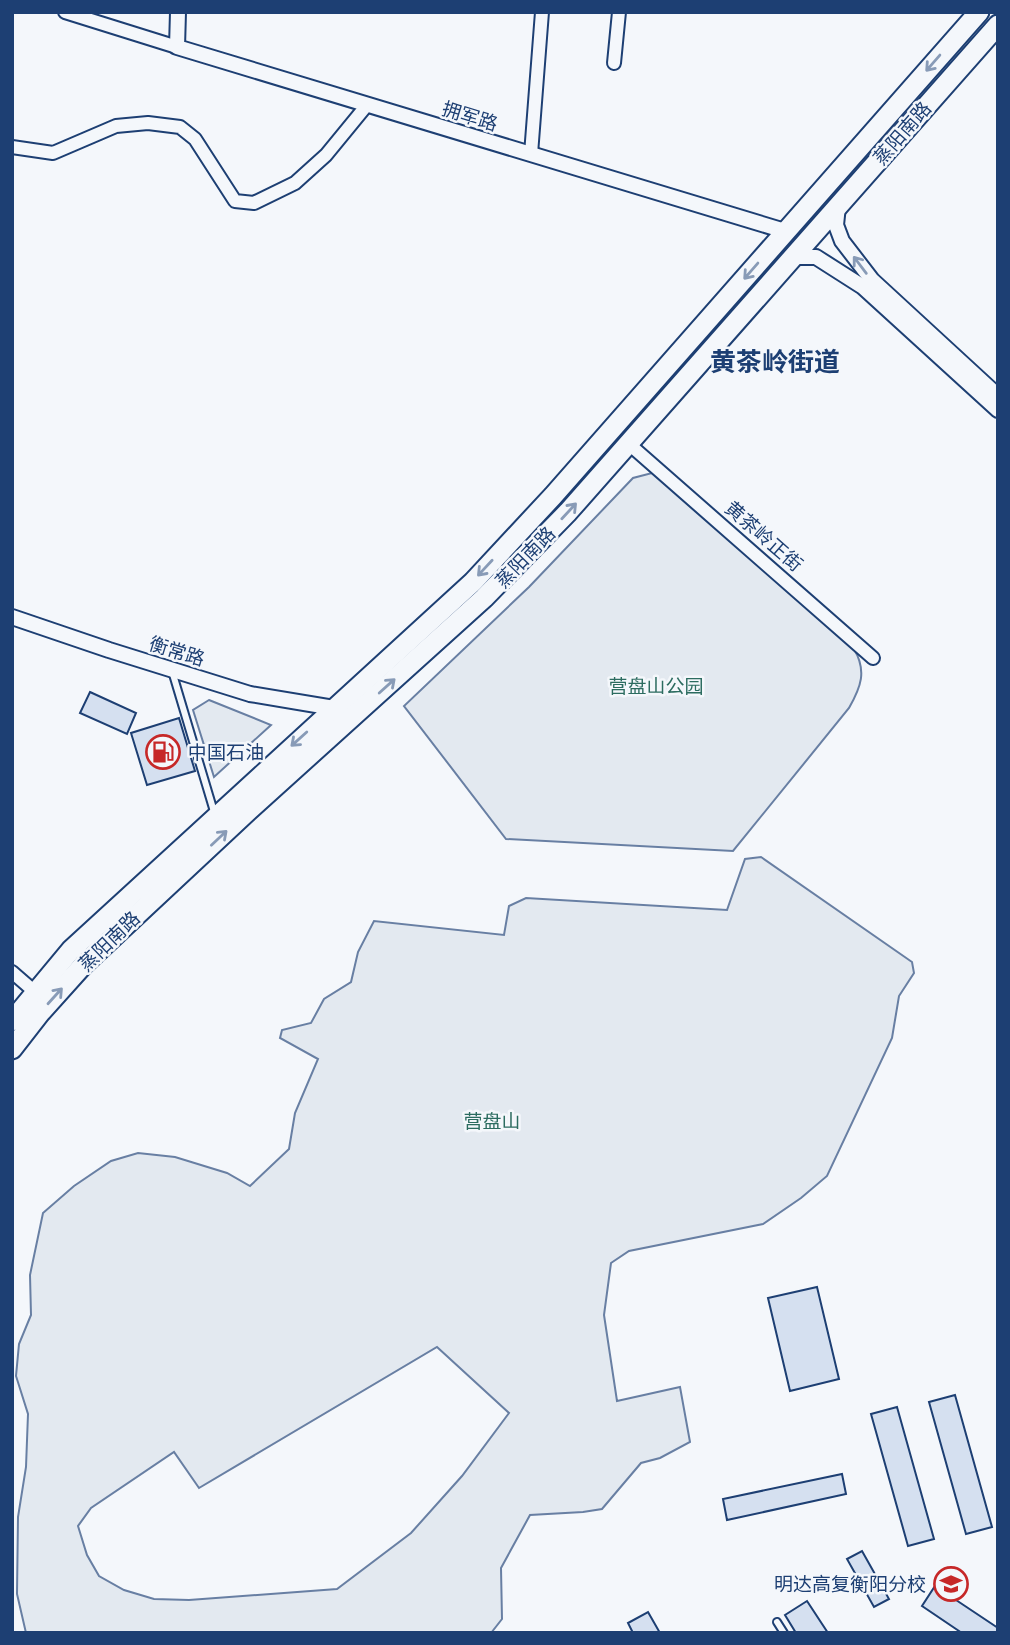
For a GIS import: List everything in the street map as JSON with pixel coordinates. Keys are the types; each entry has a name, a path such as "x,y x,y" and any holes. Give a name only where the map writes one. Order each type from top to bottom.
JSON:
{"main road":[{"name":"蒸阳南路","path":"12,1021 71,950 473,582 553,496 979,12"},
{"name":"蒸阳南路","path":"12,1049 84,964 249,810 484,598 568,513 838,206 994,34"}],"street":[{"path":"65,12 177,47 178,12"},
{"path":"531,154 542,12"},
{"path":"614,63 619,12"},
{"name":"拥军路","path":"177,47 785,232"},
{"path":"12,147 53,153 116,126 148,123 180,127 195,139 235,201 254,203 295,183 326,155 367,105"},
{"path":"838,206 836,225 842,241 872,280 998,396"},
{"path":"793,257 816,257 863,287 998,410"},
{"name":"黄茶岭正街","path":"629,444 873,657"},
{"name":"衡常路","path":"12,617 250,694 334,708"},
{"path":"12,972 35,992"}],"lane":[{"path":"172,670 215,816"},
{"path":"777,1622 784,1633"}],"green space":[{"name":"营盘山公园","path":"652,473 660,476 854,649 861,672 857,693 849,708 733,851 506,839 404,706 529,587 633,478"},
{"path":"209,700 271,725 214,777 193,710"},
{"name":"营盘山","path":"761,857 912,962 914,973 899,996 892,1038 827,1176 763,1224 629,1251 611,1263 604,1315 617,1401 680,1387 690,1442 660,1458 641,1463 602,1509 530,1515 501,1568 502,1619 491,1633 26,1633 17,1594 18,1517 26,1467 28,1414 16,1376 19,1344 31,1315 30,1275 43,1213 74,1186 111,1161 138,1153 175,1157 227,1173 250,1186 289,1149 295,1113 318,1059 280,1038 282,1030 311,1023 324,999 351,982 358,952 374,921 504,935 509,906 526,898 727,910 745,859","holes":["437,1347 509,1413 462,1476 411,1533 337,1589 189,1600 154,1599 124,1590 99,1576 87,1555 78,1526 91,1508 174,1452 199,1488"]}],"building":[{"path":"90,692 136,713 127,734 80,713"},
{"name":"中国石油","path":"179,718 195,771 147,785 131,733"},
{"path":"817,1287 839,1379 790,1391 768,1298"},
{"path":"955,1395 992,1527 966,1534 929,1402"},
{"path":"897,1407 934,1539 908,1546 871,1414"},
{"path":"842,1474 846,1494 727,1520 723,1499"},
{"path":"862,1551 889,1599 874,1607 847,1559"},
{"path":"935,1586 998,1628 998,1633 962,1633 922,1606"},
{"path":"807,1601 828,1633 796,1633 785,1615"},
{"path":"648,1612 660,1633 633,1633 628,1623"}],"place":[{"name":"中国石油","path":"163,752"},
{"name":"明达高复衡阳分校","path":"951,1584"}],"district":[{"name":"黄茶岭街道","path":"775,362"}]}
